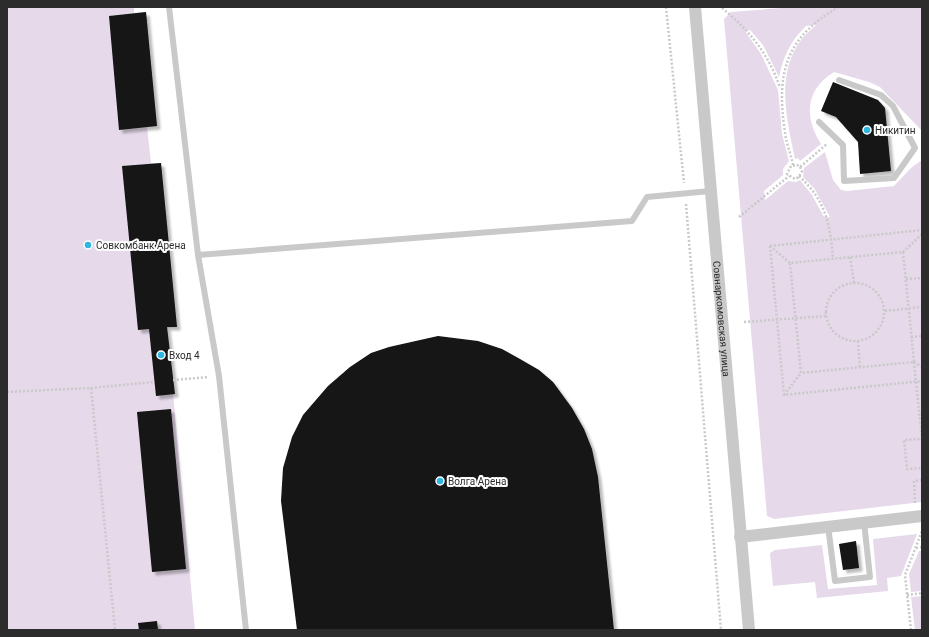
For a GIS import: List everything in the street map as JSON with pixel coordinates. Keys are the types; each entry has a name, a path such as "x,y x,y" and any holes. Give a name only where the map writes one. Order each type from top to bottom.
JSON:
{"street":[{"name":"Совнаркомовская улица","path":"694,7 749,630"},
{"path":"740,537 864,522 919,511"}],"lane":[{"path":"169,7 198,255 219,376 246,630"},
{"path":"819,122 842,145 844,181 894,178 919,148 893,106 881,95 838,80"},
{"path":"198,255 632,220 647,196 710,191"},
{"path":"828,526 835,581 870,576 864,522"}],"path":[{"path":"666,7 685,193 721,630"},
{"path":"793,165 785,133 781,91 784,71 798,40 808,28 826,14 839,7"},
{"path":"722,8 740,23 762,49 769,61 781,91"},
{"path":"800,167 823,148"},
{"path":"793,165 800,167 802,170 799,176 795,179 789,176 787,172 788,168 793,165"},
{"path":"739,217 789,176"},
{"path":"799,176 812,190 830,225 833,258"},
{"path":"770,246 922,230"},
{"path":"790,263 903,252 922,234"},
{"path":"770,246 790,263 796,318 801,373 784,395"},
{"path":"770,246 784,395"},
{"path":"903,252 922,439 904,440 907,469 922,468"},
{"path":"850,257 854,283"},
{"path":"906,279 922,278"},
{"path":"854,283 870,287 877,293 882,300 884,311 882,324 878,330 865,340 858,342 840,338 828,324 826,316 828,300 833,293 839,288 854,283"},
{"path":"884,311 922,307"},
{"path":"744,322 826,316"},
{"path":"911,337 922,336"},
{"path":"858,342 860,367"},
{"path":"801,373 914,362 922,367"},
{"path":"173,380 219,376"},
{"path":"784,395 922,381"},
{"path":"7,392 91,388 154,382"},
{"path":"91,388 115,630"},
{"path":"919,511 914,481 922,480"},
{"path":"911,630 905,575 922,531"},
{"path":"916,548 922,547"},
{"path":"907,595 922,593"}],"shaded area":[{"name":"Совкомбанк Арена","path":"7,7 134,7 134,13 146,12 157,126 147,127 151,163 161,163 177,327 167,328 195,630 7,630"},
{"path":"794,7 922,7 922,131 880,87 869,82 834,72 824,79 817,87 810,105 812,124 815,134 821,144 800,161 798,158 795,159 789,129 785,98 786,83 788,68 793,54 806,34 816,25 806,26 796,37 785,56 779,77 763,45 750,30 745,31 761,54 778,90 782,134 789,161 783,169 783,175 764,191 765,200 788,181 796,182 800,180 812,195 824,217 830,217 814,188 803,177 804,168 825,152 833,180 841,190 847,191 894,186 912,167 922,160 922,502 774,519 767,516 724,19 731,12"},
{"path":"917,534 901,576 887,578 888,591 817,598 815,582 773,586 770,553 775,550 822,545 828,589 877,585 873,539"},
{"path":"919,551 922,551 922,591 911,592 909,574"},
{"path":"922,596 922,630 915,630 911,597"}],"building":[{"path":"146,12 157,126 119,130 109,16"},
{"name":"Никитин","path":"833,82 878,100 885,108 891,171 860,174 858,142 836,117 821,111"},
{"path":"161,163 177,327 167,327 175,394 156,396 149,329 138,330 122,166"},
{"name":"Волга Арена","path":"438,336 478,341 502,349 539,370 553,382 572,408 584,429 592,449 598,477 614,630 297,630 281,501 283,468 292,437 303,415 328,386 350,367 371,353 389,347"},
{"path":"171,409 186,569 152,572 137,412"},
{"path":"856,541 859,568 843,570 839,544"},
{"path":"157,621 158,630 139,630 138,623"}],"place":[{"name":"Никитин","path":"867,130"},
{"name":"Совкомбанк Арена","path":"88,245"},
{"name":"Вход 4","path":"161,355"},
{"name":"Волга Арена","path":"440,481"}]}
